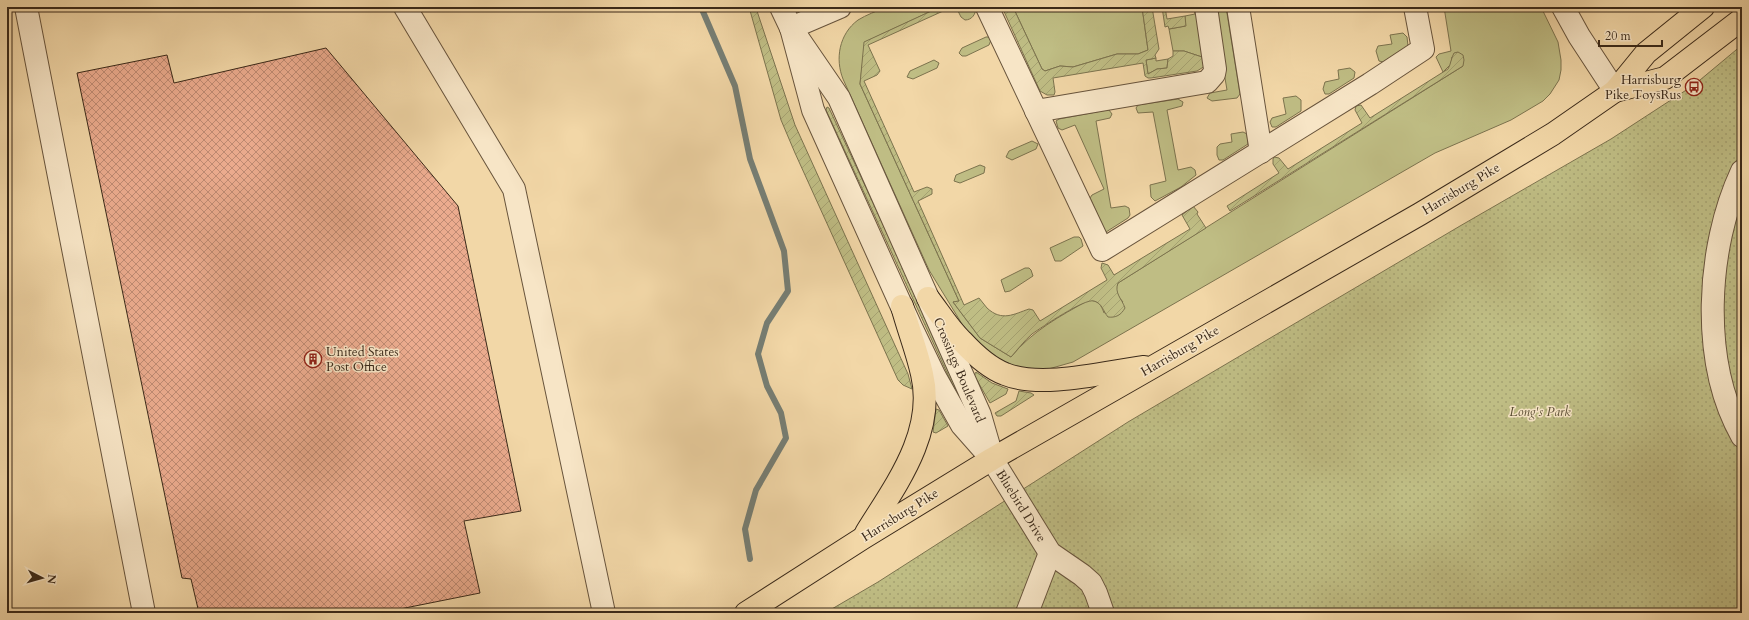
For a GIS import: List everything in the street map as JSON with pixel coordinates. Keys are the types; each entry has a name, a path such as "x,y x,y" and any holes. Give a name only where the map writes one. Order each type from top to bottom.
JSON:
{"main road":[{"name":"Harrisburg Pike","path":"746,613 863,538 992,459 1420,214 1553,134 1615,91 1646,53 1703,7"},
{"name":"Harrisburg Pike","path":"1615,91 1665,78 1742,18"},
{"path":"928,298 961,340 985,363 1005,374 1019,379 1037,381 1067,378 1157,365"},
{"path":"863,538 904,473 920,435 925,405 923,374 902,306"}],"street":[{"path":"405,7 514,189 604,613"},
{"name":"Crossings Boulevard","path":"781,7 791,28 839,98 980,415 992,459"},
{"path":"791,28 840,7"},
{"path":"987,7 1102,250 1261,152 1423,49 1415,7"},
{"path":"1036,111 1207,82 1215,69 1206,7"},
{"path":"1238,7 1261,152"},
{"path":"1563,7 1579,36 1615,91"},
{"path":"31,8 144,613"},
{"name":"Crossings Boulevard","path":"791,28 813,110 935,377 962,425 992,459"},
{"path":"1742,171 1728,208 1720,239 1714,273 1712,307 1716,350 1723,393 1733,421 1742,436"},
{"name":"Bluebird Drive","path":"992,459 1050,553 1091,583 1103,613"},
{"name":"Bluebird Drive","path":"1027,613 1050,553"}],"green space":[{"path":"749,7 755,7 757,11 795,125 908,374 912,389 903,385 898,380 795,153 781,120"},
{"path":"886,7 940,7 865,42 860,84 959,301 953,302 980,338 1011,357 1037,332 1057,318 1089,300 1095,301 1099,304 1104,313 1123,302 1118,295 1118,283 1463,66 1452,57 1451,64 1443,72 1436,57 1439,54 1451,51 1444,7 1541,7 1558,42 1561,70 1559,80 1550,94 1543,101 1511,120 1435,153 1073,362 1045,370 1018,367 996,359 974,339 962,324 929,270 843,79 839,63 839,55 840,47 847,32 858,20"},
{"path":"940,7 952,7 868,45 880,71 877,75 864,81 914,192 927,187 932,189 932,194 918,201 964,305 979,298 987,308 998,315 1008,316 1029,309 1033,310 1040,321 1107,280 1101,268 1102,263 1108,265 1114,275 1190,229 1182,215 1193,206 1198,212 1197,214 1206,228 1118,283 1117,290 1125,308 1118,316 1108,317 1101,305 1094,301 1089,301 1063,314 1032,334 1011,357 980,338 953,302 959,301 860,84 864,42"},
{"path":"956,7 976,7 973,16 970,19 965,20 961,17"},
{"path":"1002,7 1013,7 1042,69 1045,71 1060,66 1073,67 1117,54 1138,54 1148,50 1142,7 1152,7 1159,49 1155,55 1156,58 1146,60 1148,74 1157,69 1167,68 1168,59 1173,56 1173,51 1184,51 1208,59 1205,66 1197,71 1151,78 1145,76 1143,63 1053,78 1054,95 1047,95 1040,91"},
{"path":"1013,7 1142,7 1148,50 1138,54 1117,54 1073,67 1060,66 1045,71 1042,69"},
{"path":"1162,7 1165,7 1167,19 1185,16 1186,26 1169,29 1168,26 1165,27"},
{"path":"1194,7 1200,7 1208,59 1184,51 1173,51 1169,29 1185,26 1185,16 1195,14"},
{"path":"1213,7 1226,7 1240,94 1237,98 1212,101 1207,98 1210,93 1227,90"},
{"path":"1403,33 1407,37 1408,46 1383,62 1379,61 1376,51 1378,46 1392,44 1390,35"},
{"path":"989,37 991,40 989,45 966,56 962,56 959,53 962,48"},
{"name":"Long's Park","path":"1742,45 1742,613 825,613 878,582 1128,422 1460,226 1611,139 1694,85"},
{"path":"1458,52 1463,55 1463,66 1230,211 1227,206 1279,173 1273,164 1274,157 1279,158 1288,169 1362,123 1355,110 1356,106 1361,105 1370,118 1448,69 1454,53"},
{"path":"1156,58 1156,61 1168,59 1167,68 1157,69 1148,74 1146,60"},
{"path":"934,60 939,63 937,68 913,79 907,77 910,71"},
{"path":"1350,68 1355,72 1354,78 1329,94 1325,94 1323,89 1325,82 1339,79 1338,70"},
{"path":"1296,96 1301,100 1301,111 1276,127 1272,127 1270,122 1272,118 1286,114 1283,98"},
{"path":"1178,99 1183,102 1182,106 1167,110 1178,170 1191,167 1195,170 1196,175 1181,187 1155,201 1151,197 1150,185 1166,181 1153,112 1138,113 1136,108 1138,105"},
{"path":"827,107 829,108 958,386 957,389 954,388 826,110"},
{"path":"1109,110 1112,114 1110,118 1096,121 1111,208 1125,206 1129,208 1130,215 1128,218 1106,232 1090,198 1092,195 1104,189 1075,125 1062,130 1058,128 1056,121 1059,119"},
{"path":"1243,132 1247,134 1248,144 1223,160 1219,160 1217,155 1217,147 1220,144 1232,142 1231,134"},
{"path":"1032,141 1038,144 1036,149 1012,160 1006,157 1009,151"},
{"path":"980,165 985,167 984,173 960,183 954,181 956,175"},
{"path":"1074,237 1079,237 1081,239 1083,246 1061,261 1055,261 1050,248"},
{"path":"1025,268 1029,268 1031,270 1033,276 1010,291 1005,292 1001,280"},
{"path":"976,372 992,383 1008,389 1006,394 990,403 974,375"},
{"path":"1019,391 1034,395 1001,416 997,416 995,413 1016,401"},
{"path":"936,409 939,410 948,426 936,433 933,432"}],"building":[{"name":"United States Post Office","path":"326,48 458,206 521,511 464,521 480,593 380,613 199,613 191,579 182,578 77,73 167,55 174,83"}],"waterway":[{"path":"701,7 735,86 750,159 784,251 788,291 767,323 758,354 767,386 781,413 786,438 756,490 745,529 750,559"}],"place":[{"name":"Harrisburg Pike ToysRus","path":"1694,87"},
{"name":"United States Post Office","path":"313,359"}]}
